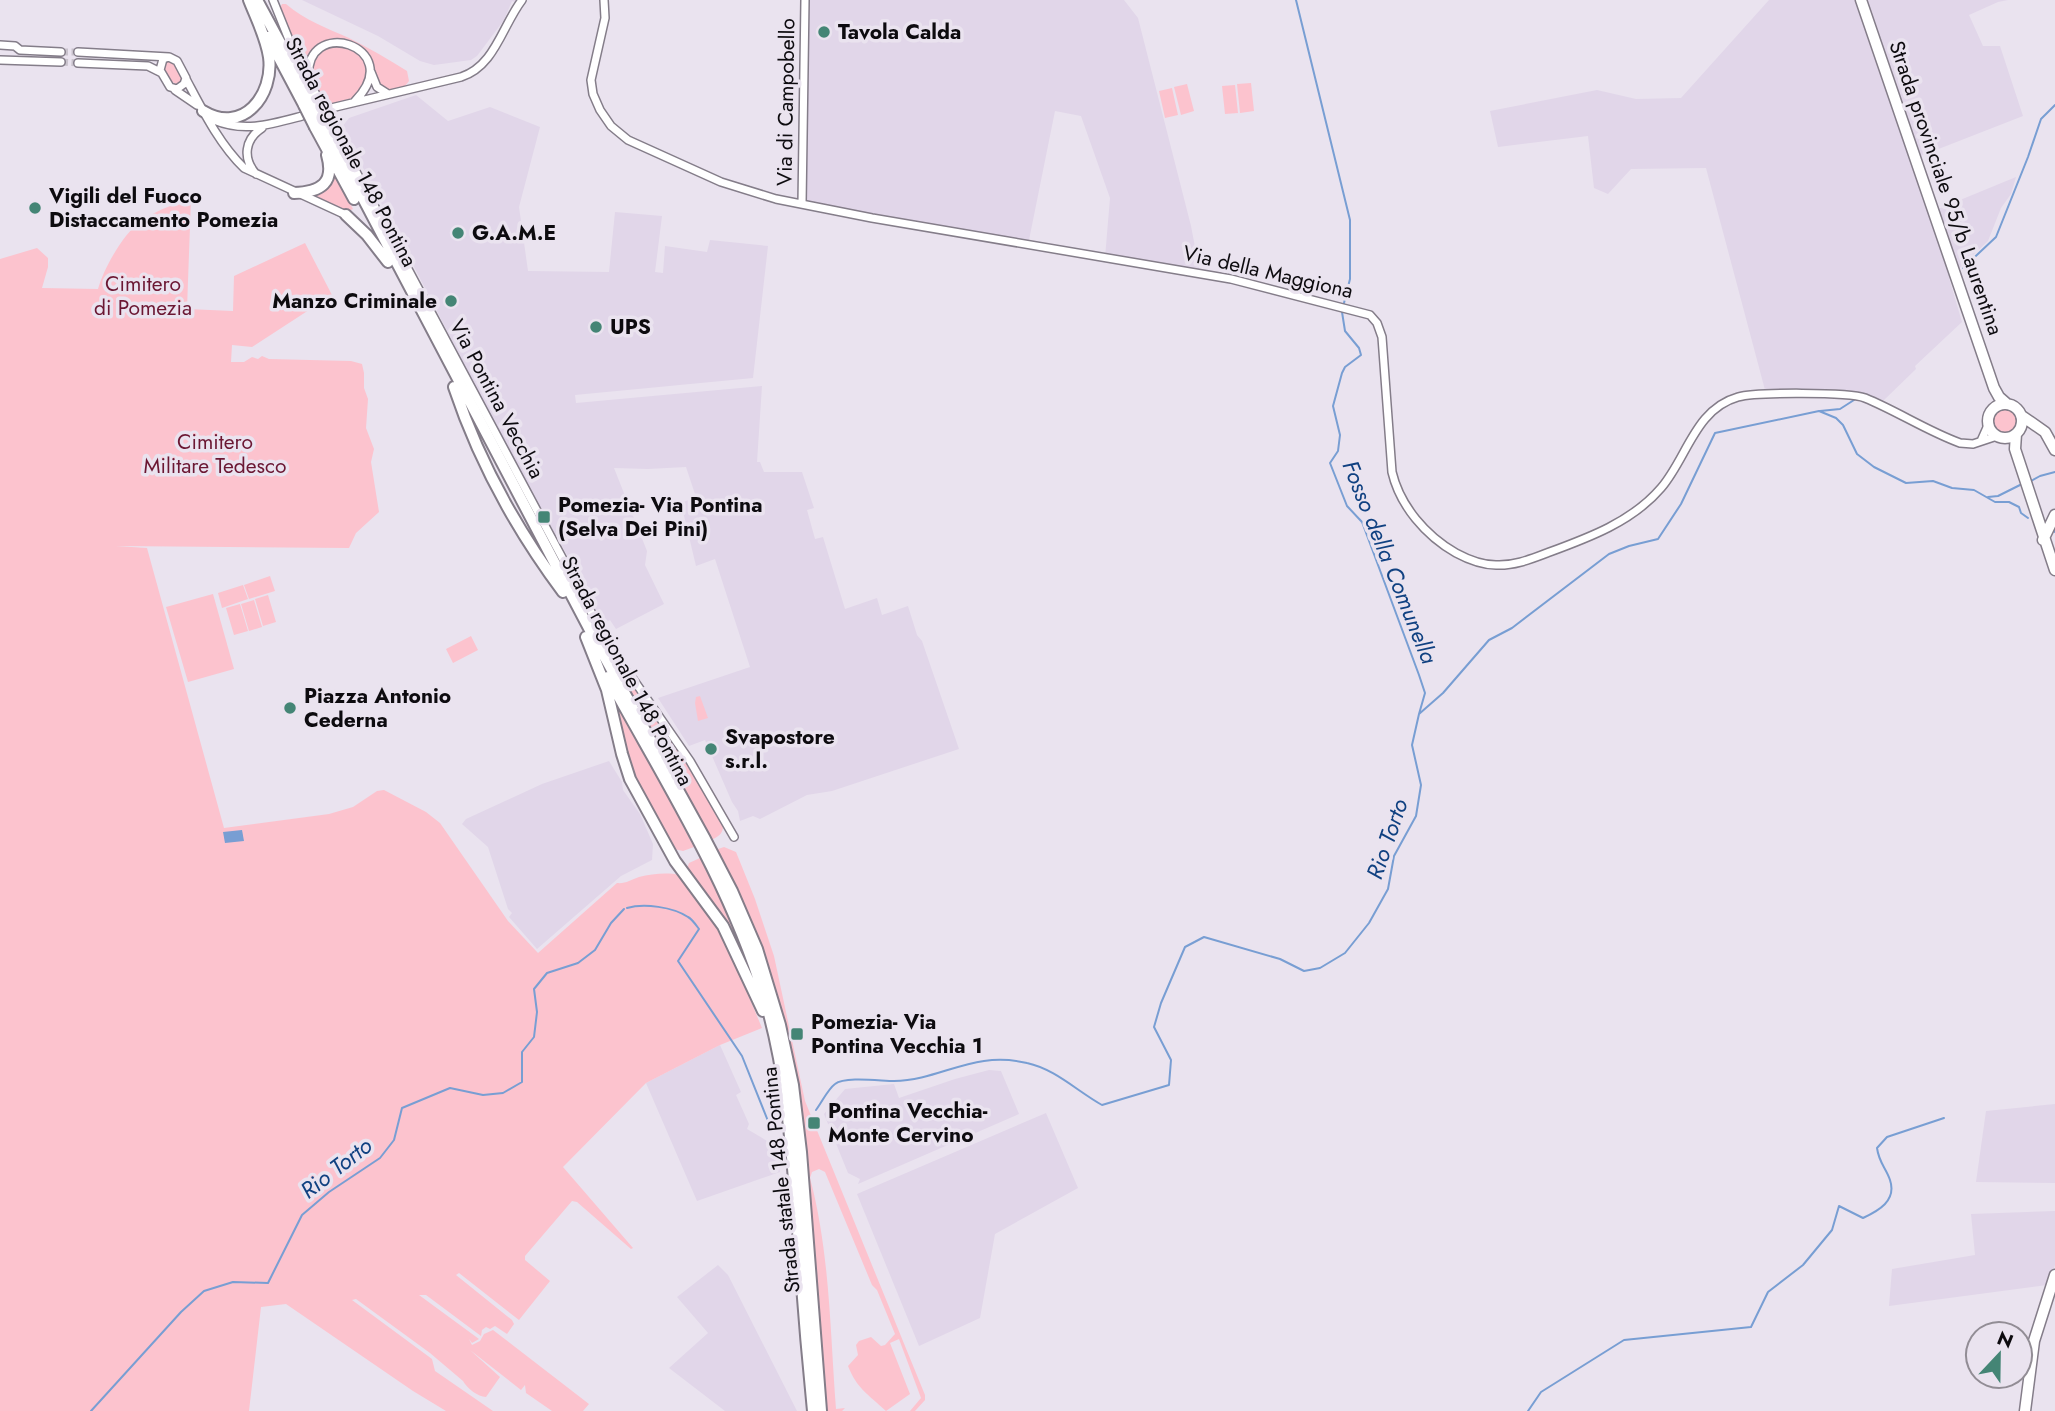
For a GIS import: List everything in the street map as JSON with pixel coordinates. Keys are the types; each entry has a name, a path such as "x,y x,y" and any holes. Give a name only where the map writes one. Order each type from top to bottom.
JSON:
{"highway":[{"name":"Strada regionale 148 Pontina","path":"249,0 362,198 701,840 753,951"},
{"path":"203,111 226,118 240,116 253,108 265,88 269,77 268,55 249,0"},
{"name":"Strada regionale 148 Pontina","path":"257,0 309,106"},
{"name":"Strada regionale 148 Pontina","path":"322,127 388,262 586,637 701,840"},
{"path":"294,193 317,190 324,185 328,176 322,127"},
{"path":"343,148 362,198"},
{"path":"346,215 388,262"},
{"path":"586,637 607,690 622,754 633,784 675,861 720,922 775,1037"},
{"name":"Strada statale 148 Pontina","path":"753,951 791,1110"},
{"name":"Strada statale 148 Pontina","path":"753,951 780,1025 793,1126 821,1411"},
{"name":"Strada statale 148 Pontina","path":"793,1126 813,1411"}],"main road":[{"name":"Strada provinciale 95/b Laurentina","path":"1861,0 1994,388 1999,397 2018,409 2020,426 2036,426 2045,432 2055,450"},
{"name":"Strada provinciale 95/b Laurentina","path":"1989,423 1994,388"},
{"path":"1993,409 2007,404"},
{"path":"1989,423 1992,430 2015,449"},
{"path":"1999,436 2009,437 2020,426"},
{"path":"2020,426 2015,449 2055,570"},
{"path":"2043,540 2055,515"},
{"path":"2025,1411 2032,1349 2055,1275"}],"street":[{"path":"273,0 309,81"},
{"path":"327,109 461,77 475,71 489,57 522,0"},
{"name":"Via della Maggiona","path":"604,0 605,18 595,56 591,87 600,110 612,127 634,143 725,184 802,204 872,218 1231,279 1370,315 1377,323 1382,337 1392,472 1398,493 1413,516 1436,539 1459,554 1483,564 1510,565 1534,558 1593,536 1624,518 1659,490 1675,469 1695,432 1712,411 1724,402 1739,397 1763,393 1860,396 1958,442 1969,444 1999,436"},
{"name":"Via di Campobello","path":"802,204 806,0"},
{"path":"262,178 250,166 247,150 254,134 267,125 309,106 308,69 314,54 324,45 333,42 347,43 359,49 366,56 377,87 388,94"},
{"path":"0,45 15,46 20,50 22,55 17,61"},
{"path":"20,50 61,52"},
{"path":"78,52 169,57 177,61 203,111 246,170 346,215"},
{"path":"160,72 163,60 169,57"},
{"path":"0,60 61,62"},
{"path":"78,63 148,66 160,72 170,87 189,98 215,120 228,125 267,125"},
{"path":"353,102 366,87 370,71"},
{"path":"175,90 181,88 186,79"},
{"name":"Via Pontina Vecchia","path":"322,127 343,148 604,636 685,753 734,837"},
{"path":"1980,442 1989,423"}],"shaded area":[{"path":"302,0 518,0 517,3 512,1 504,20 477,56 471,60 434,65 420,61 378,36"},
{"path":"805,0 1124,0 1138,18 1191,226 1200,273 1105,258 1110,198 1081,116 1055,111 1028,245 802,204"},
{"path":"1769,0 1856,0 1931,212 2016,177 2011,194 2001,208 1988,241 1949,278 1962,322 1915,366 1916,369 1882,402 1853,392 1765,390 1706,168 1631,169 1608,194 1594,188 1588,136 1498,147 1490,111 1597,90 1636,99 1681,98"},
{"path":"1865,0 2008,0 1969,15 1983,46 2000,46 2023,116 1918,157"},
{"path":"416,95 448,121 490,107 540,127 519,207 528,271 609,272 615,212 662,216 655,272 663,273 665,246 707,252 710,240 768,246 753,378 575,395 576,403 762,386 757,462 760,462 764,472 802,472 814,508 807,510 815,539 823,537 845,609 877,598 882,615 908,606 959,749 832,791 807,795 760,819 753,816 740,821 738,811 705,740 689,746 658,698 750,667 715,559 696,566 681,503 696,497 686,467 614,468 647,551 645,565 664,604 616,629 610,620 601,625 572,571 572,564 512,457 342,127 349,118"},
{"path":"609,761 622,782 623,790 640,814 653,844 652,860 621,876 537,949 509,917 512,913 508,909 488,847 462,824 466,819 542,784"},
{"path":"720,1045 741,1092 736,1095 749,1124 747,1129 774,1145 780,1172 697,1201 646,1083"},
{"path":"989,1070 1001,1071 1019,1114 858,1184 860,1179 848,1173 824,1114 845,1089 894,1084 899,1098"},
{"path":"2055,1104 2055,1183 1976,1182 1986,1111"},
{"path":"1046,1113 1078,1188 995,1234 980,1318 919,1346 857,1194"},
{"path":"2055,1211 2055,1265 2047,1285 1889,1306 1892,1269 1975,1255 1971,1214"},
{"path":"718,1265 728,1275 797,1411 725,1411 669,1368 708,1333 677,1297"}],"green space":[{"path":"282,4 393,62 407,71 409,81 405,86 388,91 383,87 362,48 342,39 321,44 313,51 305,68 280,8"},
{"path":"348,45 366,60 367,81 355,97 326,106 313,81 314,62 327,46"},
{"path":"169,61 174,64 183,80 178,85 172,82 166,73 164,63"},
{"path":"1251,83 1254,111 1240,113 1237,84"},
{"path":"1187,84 1194,111 1181,115 1174,87"},
{"path":"1235,85 1238,113 1225,114 1222,86"},
{"path":"1172,88 1178,115 1165,118 1159,91"},
{"path":"335,174 353,209 349,211 317,199 316,195 327,188"},
{"path":"191,198 187,309 233,311 234,276 305,243 332,295 252,347 232,345 231,362 244,362 252,357 258,359 262,356 269,359 351,361 362,364 368,399 366,428 374,449 371,462 379,512 356,533 349,548 116,546 147,548 224,828 329,814 353,807 377,791 384,790 426,812 440,823 508,921 538,953 617,883 654,874 679,875 722,932 762,1028 720,1045 646,1083 563,1167 633,1248 577,1202 572,1201 525,1256 525,1260 550,1281 519,1320 459,1273 456,1275 512,1320 514,1324 507,1334 495,1326 490,1329 486,1327 481,1336 426,1295 419,1295 479,1339 472,1343 469,1339 472,1345 493,1330 589,1404 583,1411 552,1411 526,1393 525,1385 521,1390 470,1350 500,1377 486,1397 480,1395 430,1353 356,1299 352,1300 432,1359 435,1371 493,1411 446,1411 286,1304 261,1307 249,1411 0,1411 0,259 37,248 48,258 42,288 98,289 115,252 134,227 151,215"},
{"path":"2005,409 2016,416 2017,421 2010,432 2005,433 1994,426 1993,421 2000,410"},
{"path":"270,576 275,591 249,599 244,585"},
{"path":"243,585 248,599 222,608 218,593"},
{"path":"213,594 234,669 188,682 166,607"},
{"path":"268,595 276,622 263,626 255,599"},
{"path":"254,600 262,627 249,631 241,604"},
{"path":"240,604 248,631 234,635 226,608"},
{"path":"471,636 478,650 453,663 446,649"},
{"path":"603,644 687,760 723,824 721,833 715,838 709,841"},
{"path":"614,695 694,847 683,851 674,849 632,773 612,696"},
{"path":"700,696 708,718 698,721 695,703 696,697"},
{"path":"724,847 736,852 774,956 805,1101 925,1395 925,1400 915,1411 910,1411 921,1398 899,1339 890,1343 910,1394 886,1411 859,1386 851,1374 848,1366 858,1355 856,1345 859,1341 871,1337 881,1346 895,1334 825,1172 819,1169 812,1172 810,1178 822,1235 836,1409 845,1408 842,1411 826,1411 793,1077 715,850"},
{"path":"700,858 734,926 754,980 720,914 687,869 689,863"}],"water":[{"path":"242,830 244,841 225,843 223,832"}],"waterway":[{"name":"Fosso della Comunella","path":"1296,0 1350,220 1350,279 1344,303"},
{"path":"1963,268 1996,237 2041,119 2055,105"},
{"name":"Fosso della Comunella","path":"1342,312 1345,331 1359,348 1361,355 1345,367 1342,373 1333,406 1340,435 1338,451 1330,463 1347,506 1362,522 1419,675 1425,693 1419,714"},
{"path":"1820,411 1840,409 1854,400"},
{"name":"Rio Torto","path":"816,1110 830,1089 840,1082 911,1079 990,1060 1008,1060 1037,1066 1102,1105 1169,1085 1171,1060 1154,1027 1161,1003 1185,947 1204,937 1280,959 1304,971 1320,968 1345,953 1369,923 1388,889 1394,856 1416,816 1421,785 1412,745 1419,714 1443,693 1489,640 1512,628 1609,554 1658,539 1681,504 1715,433 1819,411 1836,418 1843,425 1857,454 1874,467 1906,483 1933,481 1952,488 1974,490 1995,502 2009,502 2019,507 2021,513 2028,518"},
{"path":"2031,481 2055,472"},
{"path":"1988,497 1998,496 2020,485"},
{"name":"Rio Torto","path":"627,908 667,908 689,918 699,929 678,961 742,1056 768,1121"},
{"name":"Rio Torto","path":"91,1411 181,1312 204,1291 233,1282 268,1283 302,1215 329,1192 380,1158 394,1140 402,1108 450,1088 483,1095 503,1093 522,1082 522,1052 534,1037 537,1012 534,989 547,973 578,963 595,950 611,923 624,909"},
{"path":"1528,1411 1541,1392 1624,1340 1751,1327 1768,1292 1803,1265 1832,1230 1839,1206 1863,1218 1885,1204 1891,1194 1891,1187 1877,1148 1887,1137 1944,1118"}],"tunnel":[{"path":"61,52 78,52"},
{"path":"61,62 78,63"}],"place":[{"name":"Tavola Calda","path":"824,32"},
{"name":"Vigili del Fuoco Distaccamento Pomezia","path":"35,208"},
{"name":"G.A.M.E","path":"458,233"},
{"name":"Manzo Criminale","path":"451,301"},
{"name":"UPS","path":"596,327"},
{"name":"Pomezia- Via Pontina (Selva Dei Pini)","path":"544,517"},
{"name":"Piazza Antonio Cederna","path":"290,708"},
{"name":"Svapostore s.r.l.","path":"711,749"},
{"name":"Pomezia- Via Pontina Vecchia 1","path":"797,1034"},
{"name":"Pontina Vecchia- Monte Cervino","path":"814,1123"}],"park label":[{"name":"Cimitero di Pomezia","path":"143,296"},
{"name":"Cimitero Militare Tedesco","path":"215,454"}]}
